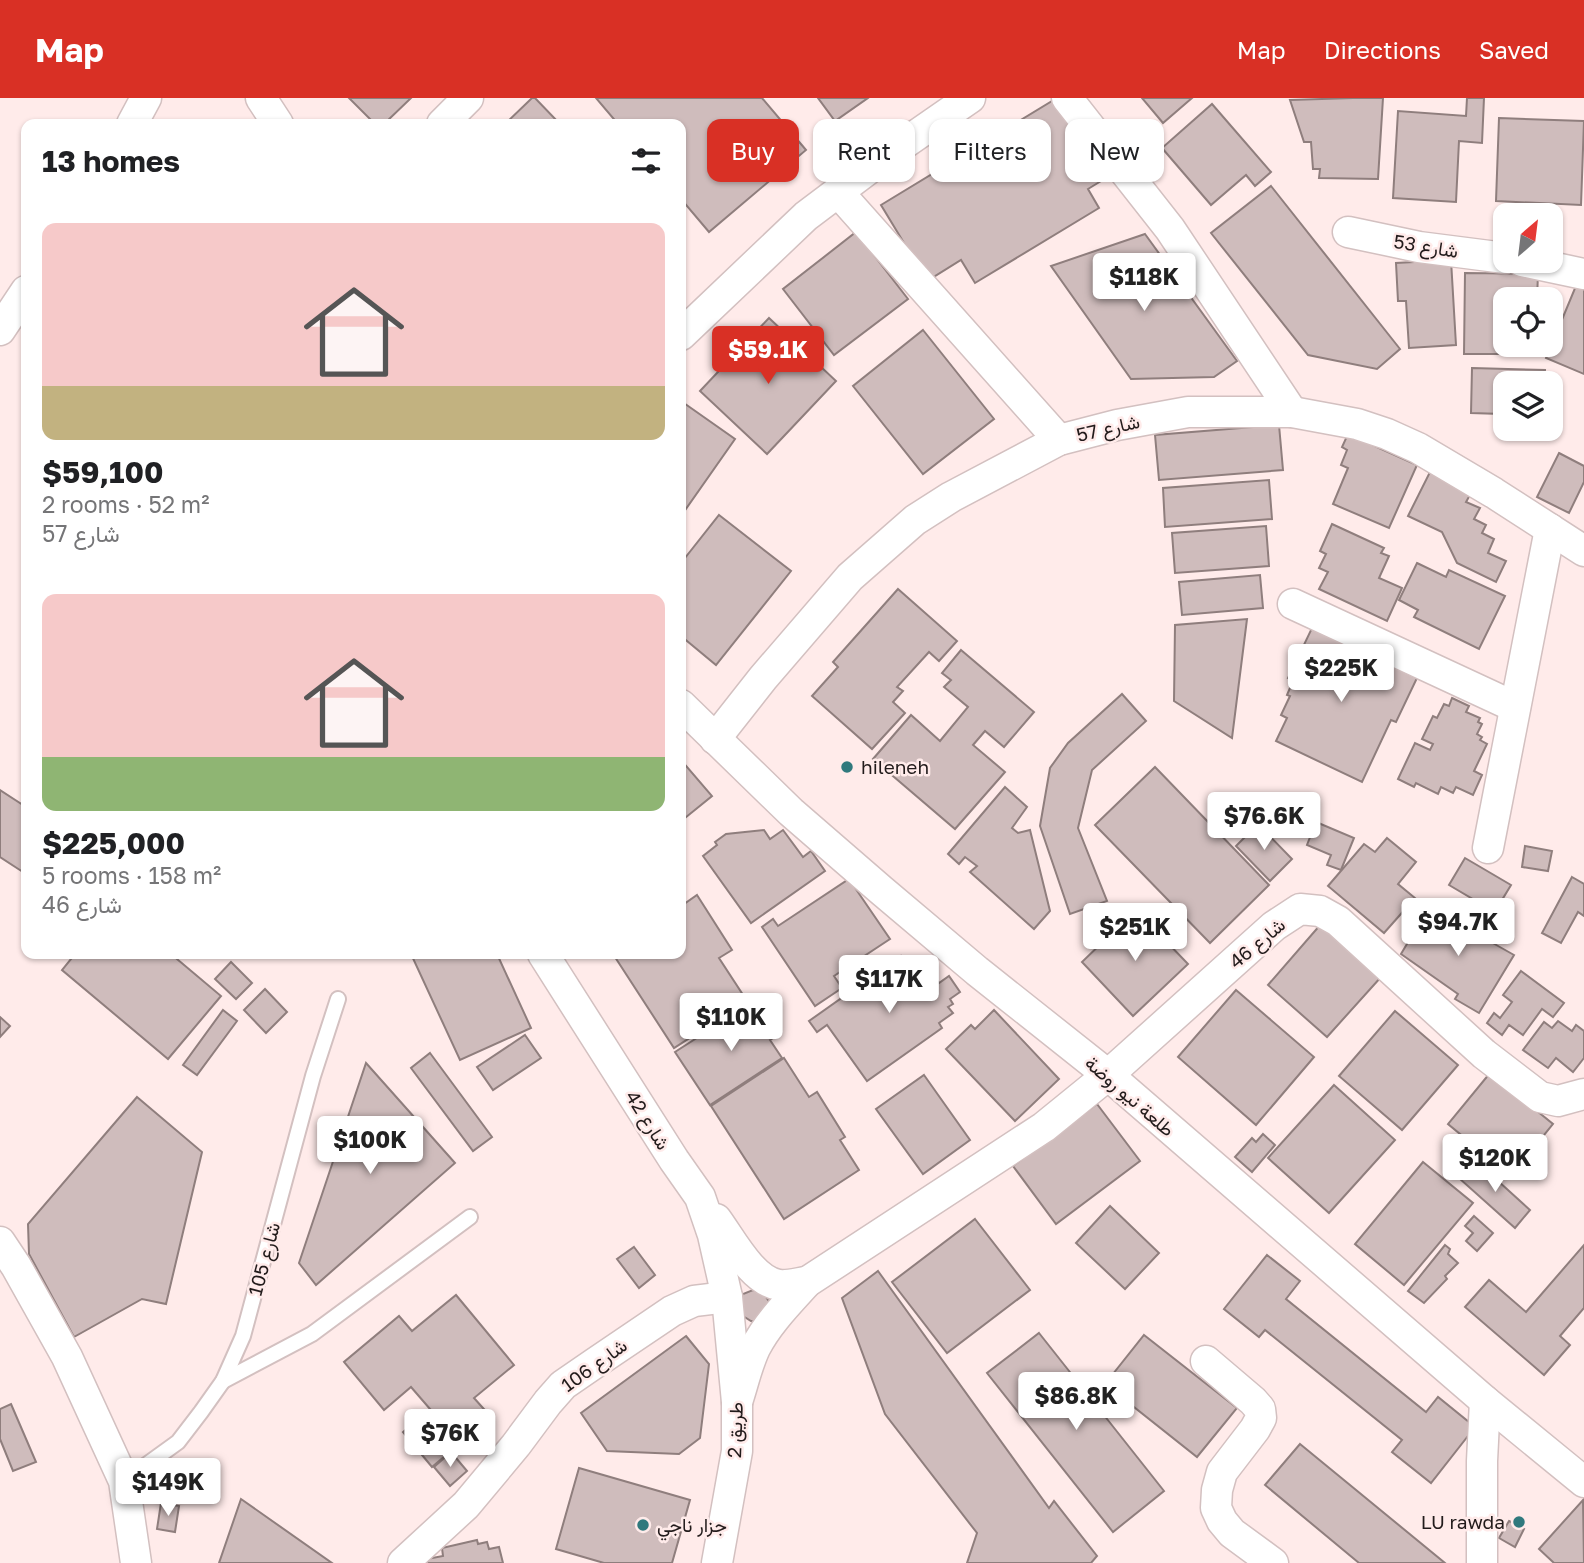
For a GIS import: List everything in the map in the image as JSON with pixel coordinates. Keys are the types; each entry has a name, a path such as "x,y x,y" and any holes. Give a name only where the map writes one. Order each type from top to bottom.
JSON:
{"street":[{"path":"261,98 275,119"},
{"path":"447,119 468,98"},
{"path":"686,330 806,216 970,98"},
{"path":"1067,98 1170,229 1292,412"},
{"path":"838,192 1059,440"},
{"name":"شارع 53","path":"1348,232 1419,247 1493,256"},
{"path":"1563,270 1584,274"},
{"path":"0,330 21,298"},
{"name":"شارع 57","path":"715,739 763,678 850,577 915,520 951,497 1059,440 1117,425 1188,412 1292,412 1357,424 1387,433 1418,448 1584,551"},
{"path":"1488,848 1550,529"},
{"path":"1293,604 1515,707"},
{"name":"طلعة نيو روضة","path":"686,710 791,812 860,873 1108,1075 1485,1401 1584,1482"},
{"name":"شارع 46","path":"1108,1075 1274,926 1300,909 1320,911 1338,921 1484,1054 1540,1097 1558,1101 1584,1094"},
{"name":"شارع 42","path":"546,959 700,1197 713,1235 727,1297"},
{"path":"737,1402 762,1335 807,1282 1044,1127 1108,1075"},
{"path":"700,1197 758,1275 781,1286 807,1282"},
{"path":"0,1241 67,1357 124,1481 136,1563"},
{"name":"طريق 2","path":"717,1563 737,1451 737,1402 727,1297"},
{"name":"شارع 106","path":"402,1563 466,1505 510,1454 563,1385 672,1311 694,1301 727,1297"},
{"path":"1206,1361 1254,1401 1260,1409 1261,1418 1222,1472 1216,1508 1232,1533 1273,1563"},
{"path":"1482,1563 1485,1401"}],"lane":[{"name":"شارع 105","path":"124,1481 178,1442 223,1381 243,1336 310,1088 338,999"},
{"path":"223,1381 312,1334 470,1217"}],"building":[{"path":"349,98 411,98 389,119 370,119"},
{"path":"535,98 555,119 510,119"},
{"path":"596,98 762,98 780,119 707,119 707,182 768,182 709,232 686,205 686,119 614,119"},
{"path":"818,98 868,98 838,119 834,119"},
{"path":"1057,98 1070,119 1065,119 1065,182 1099,182 1088,189 1099,208 975,283 961,260 927,281 881,205 929,176 929,182 1051,182 1051,119 1022,119"},
{"path":"1142,98 1192,98 1164,122 1164,119 1160,119"},
{"path":"1383,98 1378,179 1319,178 1320,169 1313,169 1311,142 1304,142 1290,100"},
{"path":"1467,98 1484,98 1482,143 1459,141 1456,202 1393,198 1398,111 1466,116"},
{"path":"1212,104 1271,172 1255,186 1246,175 1211,205 1164,150 1164,146"},
{"path":"1499,118 1584,121 1581,205 1496,201"},
{"path":"799,142 806,150 799,156"},
{"path":"1271,186 1400,349 1377,369 1308,355 1211,233"},
{"path":"856,232 908,299 834,355 783,289"},
{"path":"1145,234 1237,361 1214,377 1131,379 1051,266"},
{"path":"1451,260 1456,345 1409,348 1406,301 1398,301 1396,263"},
{"path":"1465,273 1538,274 1537,287 1493,287 1493,354 1464,354"},
{"path":"1578,281 1584,283 1584,374 1546,358 1563,357 1563,317"},
{"path":"769,318 836,381 767,454 700,391"},
{"path":"923,330 994,419 923,474 853,386"},
{"path":"1472,368 1545,370 1493,371 1493,414 1471,413"},
{"path":"686,405 735,439 686,509"},
{"path":"1279,425 1283,470 1159,480 1155,435"},
{"path":"1348,434 1417,465 1389,528 1333,504 1348,468 1341,465 1347,450 1342,447"},
{"path":"1559,453 1584,466 1584,482 1569,513 1537,497"},
{"path":"1433,466 1459,479 1455,487 1470,495 1466,502 1480,508 1474,519 1486,525 1482,533 1494,539 1488,553 1506,561 1496,582 1457,563 1442,532 1408,516"},
{"path":"1269,480 1272,519 1165,527 1163,488"},
{"path":"719,515 791,571 716,665 686,640 686,557"},
{"path":"1332,524 1384,548 1381,553 1389,556 1379,578 1402,588 1387,621 1319,589 1328,572 1319,568 1326,554 1320,551"},
{"path":"1266,526 1269,566 1175,573 1172,533"},
{"path":"1417,563 1446,577 1449,570 1505,596 1479,649 1414,617 1418,610 1399,600"},
{"path":"1260,575 1263,608 1182,615 1179,582"},
{"path":"898,589 957,641 939,661 929,652 897,687 903,691 893,702 905,713 872,749 812,696 838,667 833,662"},
{"path":"1247,619 1232,738 1174,701 1175,625"},
{"path":"1312,628 1417,678 1396,722 1391,720 1362,782 1276,741 1287,718 1281,715 1290,696 1287,695 1293,681 1288,678"},
{"path":"961,650 1034,712 1004,747 985,731 973,745 1005,772 955,829 873,759 911,715 940,741 968,707 944,687 951,680 942,673"},
{"path":"1122,694 1146,721 1092,770 1078,828 1107,901 1070,914 1040,826 1050,768 1068,743"},
{"path":"1452,698 1469,706 1466,712 1480,718 1478,722 1482,724 1477,734 1482,737 1480,740 1487,744 1474,771 1482,775 1473,795 1456,787 1453,793 1441,787 1438,794 1416,783 1414,787 1398,779 1415,743 1430,750 1433,744 1422,739 1433,716 1437,718 1444,704 1449,706"},
{"path":"686,766 712,796 686,817"},
{"path":"1155,767 1269,885 1210,943 1095,825"},
{"path":"1005,787 1027,807 1012,828 1018,833 1030,830 1050,911 1034,929 970,872 977,866 965,857 959,864 948,854"},
{"path":"0,790 21,804 21,871 0,857"},
{"path":"1316,822 1354,838 1341,870 1327,865 1331,855 1307,845"},
{"path":"1258,824 1292,859 1270,881 1236,846"},
{"path":"764,830 770,839 783,830 803,857 811,851 825,871 751,923 703,856 726,834"},
{"path":"1387,838 1416,862 1398,884 1415,898 1384,933 1328,886 1364,844 1375,852"},
{"path":"1525,846 1552,851 1548,871 1522,867"},
{"path":"1465,858 1511,885 1491,918 1478,910 1481,904 1449,885"},
{"path":"1572,877 1584,884 1584,916 1578,912 1561,943 1542,933"},
{"path":"849,879 890,939 834,976 842,988 815,1006 762,927 773,919 778,926"},
{"path":"697,895 732,950 719,958 747,1001 674,1048 616,959 686,959 686,903"},
{"path":"1429,907 1514,955 1479,1013 1455,999 1458,994 1401,954"},
{"path":"1136,910 1188,964 1133,1016 1082,962"},
{"path":"1321,924 1381,977 1327,1037 1268,985"},
{"path":"901,956 907,964 912,960 916,965 923,960 939,983 949,976 960,992 950,999 953,1004 948,1007 953,1013 939,1023 942,1028 867,1081 827,1025 817,1032 809,1021"},
{"path":"71,959 177,959 221,996 168,1059 62,970"},
{"path":"413,959 499,959 531,1028 460,1060"},
{"path":"231,962 252,983 236,999 215,979"},
{"path":"1521,971 1564,1003 1553,1017 1542,1009 1523,1035 1509,1025 1502,1035 1487,1023 1494,1013 1500,1018 1512,1002 1503,995"},
{"path":"265,989 287,1012 266,1033 244,1010"},
{"path":"1236,990 1314,1057 1256,1125 1178,1057"},
{"path":"748,1005 751,1010 758,1005 778,1035 770,1040 782,1058 710,1105 675,1052"},
{"path":"223,1010 237,1021 197,1075 183,1065"},
{"path":"994,1010 1059,1079 1015,1121 946,1049 971,1025 975,1029"},
{"path":"1395,1011 1458,1065 1402,1130 1339,1076"},
{"path":"0,1017 10,1026 0,1037"},
{"path":"1558,1021 1572,1031 1576,1025 1584,1031 1584,1058 1573,1072 1556,1058 1548,1068 1523,1050 1544,1022 1552,1028"},
{"path":"525,1035 541,1058 493,1090 477,1067"},
{"path":"430,1053 492,1137 473,1151 411,1068"},
{"path":"784,1058 809,1097 817,1092 845,1137 840,1140 859,1170 784,1219 711,1106"},
{"path":"366,1063 455,1163 316,1285 299,1263"},
{"path":"1490,1073 1553,1124 1511,1176 1448,1124"},
{"path":"924,1075 970,1140 923,1174 876,1109"},
{"path":"1334,1085 1395,1140 1329,1213 1268,1158"},
{"path":"137,1097 202,1152 166,1304 142,1299 74,1337 29,1254 28,1224"},
{"path":"1097,1104 1140,1161 1056,1224 1013,1166"},
{"path":"1263,1134 1275,1145 1252,1172 1235,1157 1252,1138 1256,1142"},
{"path":"1476,1161 1530,1210 1515,1228 1460,1179"},
{"path":"1423,1162 1473,1203 1404,1285 1355,1244"},
{"path":"1110,1206 1159,1253 1125,1289 1076,1243"},
{"path":"1474,1216 1493,1233 1477,1251 1466,1241 1473,1233 1465,1226"},
{"path":"975,1219 1030,1290 947,1353 892,1282"},
{"path":"1445,1245 1450,1249 1448,1254 1458,1263 1424,1303 1408,1291"},
{"path":"1584,1245 1584,1308 1560,1336 1570,1345 1544,1375 1465,1307 1489,1280 1526,1312"},
{"path":"634,1247 655,1275 639,1288 617,1259"},
{"path":"1267,1255 1300,1281 1286,1299 1426,1412 1438,1397 1475,1427 1431,1483 1392,1452 1402,1440 1265,1330 1259,1337 1224,1309"},
{"path":"878,1271 1049,1508 1054,1501 1097,1556 1091,1563 967,1563 977,1533 885,1414 842,1298"},
{"path":"753,1290 764,1294 770,1303 756,1322 743,1316 740,1298"},
{"path":"456,1295 514,1365 474,1398 491,1417 432,1467 403,1432 430,1409 411,1387 384,1410 344,1362 399,1316 412,1331"},
{"path":"1039,1333 1164,1491 1113,1532 987,1373"},
{"path":"1144,1335 1237,1408 1197,1457 1105,1384"},
{"path":"686,1336 709,1364 700,1438 679,1454 607,1451 581,1413"},
{"path":"11,1404 36,1462 13,1471 0,1439 0,1409"},
{"path":"1300,1444 1445,1563 1359,1563 1265,1485"},
{"path":"451,1452 467,1471 450,1486 434,1467"},
{"path":"579,1468 690,1500 672,1563 604,1563 556,1549"},
{"path":"241,1499 332,1563 219,1563"},
{"path":"1583,1500 1584,1563 1554,1563 1539,1549"},
{"path":"161,1503 179,1506 175,1532 157,1529"},
{"path":"1509,1521 1524,1529 1515,1547 1499,1538"},
{"path":"477,1540 478,1544 487,1542 489,1549 499,1547 503,1563 428,1563 427,1559 443,1556 442,1548"}],"place":[{"name":"hileneh","path":"847,767"},
{"name":"LU rawda","path":"1519,1522"},
{"name":"جزار ناجي","path":"643,1525"}]}
